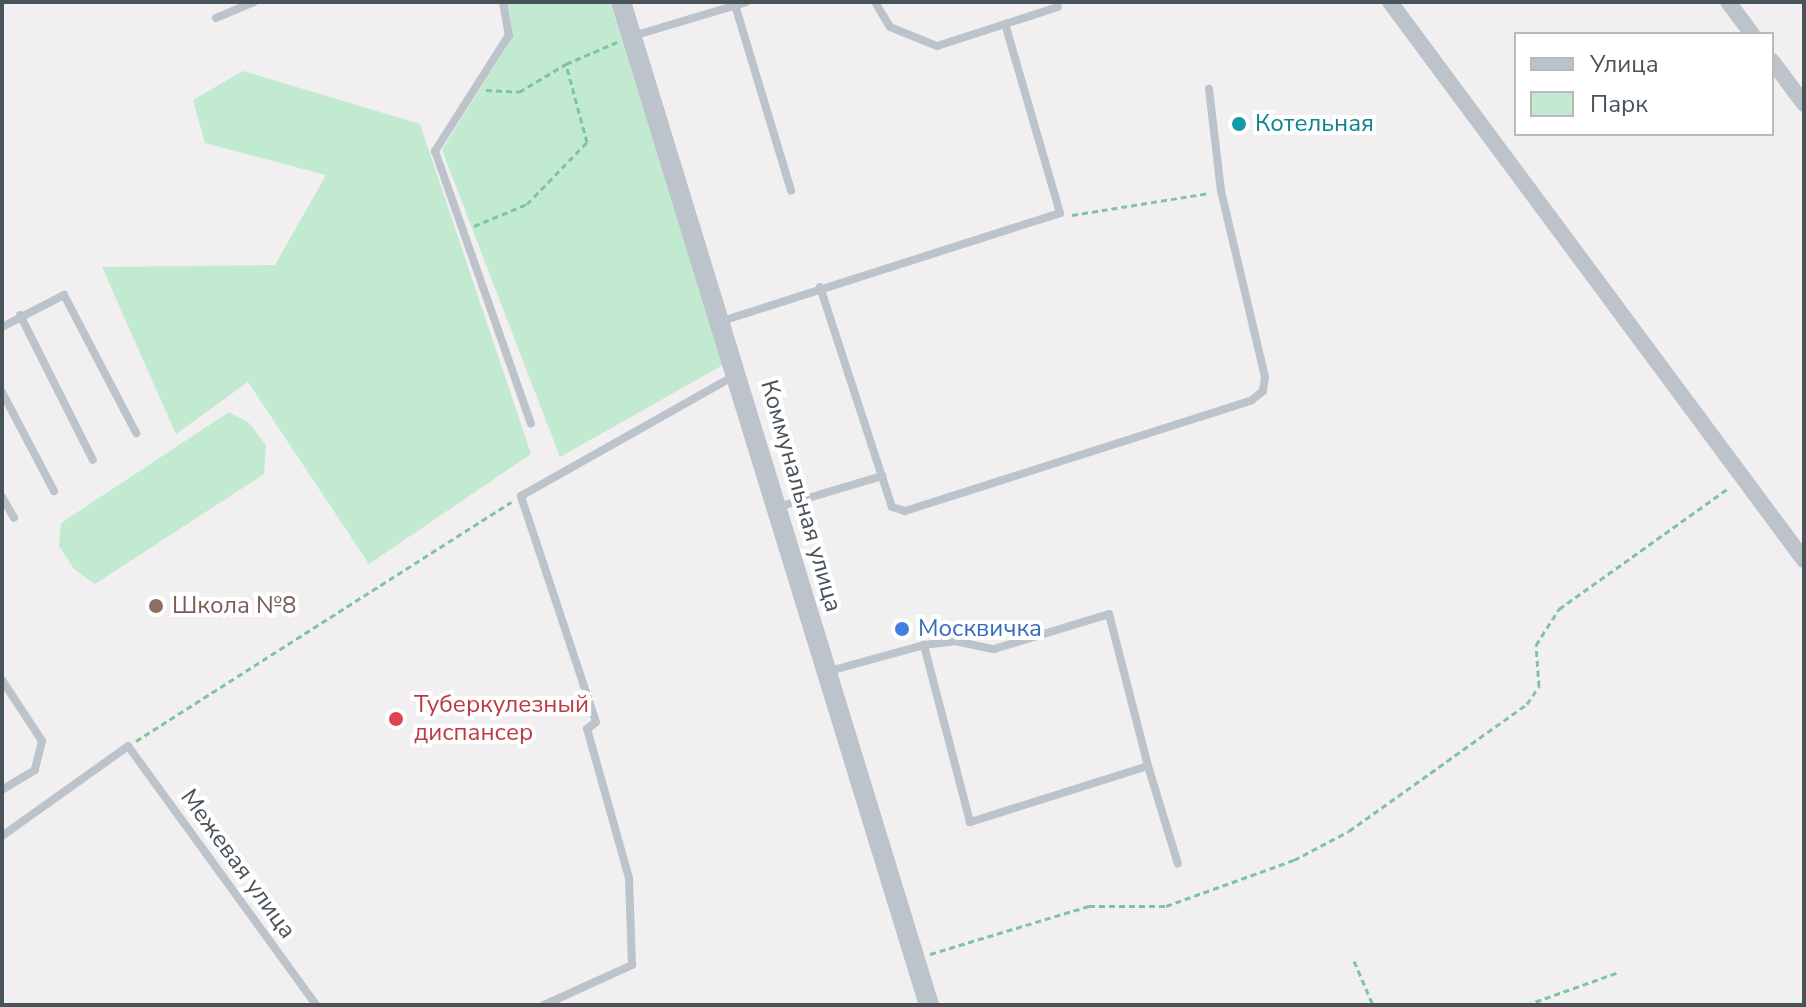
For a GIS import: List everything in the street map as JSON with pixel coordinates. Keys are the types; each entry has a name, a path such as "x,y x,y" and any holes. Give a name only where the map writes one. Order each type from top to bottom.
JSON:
{"street":[{"name":"Коммунальная улица","path":"621,2 722,321 825,672 929,1005"},
{"path":"1390,2 1804,560"},
{"path":"1728,2 1750,32"},
{"path":"1774,64 1804,104"}],"lane":[{"path":"216,18 254,2"},
{"path":"503,2 509,35 435,151 531,424"},
{"path":"632,36 746,2"},
{"path":"875,2 890,27 937,46 1058,7"},
{"path":"735,5 791,191"},
{"path":"722,321 820,287 1060,213 1005,24"},
{"path":"820,287 892,507 905,511 1252,400 1263,391 1265,377 1221,191 1209,89"},
{"path":"2,327 20,315 64,295 136,433"},
{"path":"20,315 93,460"},
{"path":"544,1005 632,965 629,878 587,729 596,722 521,496 738,374"},
{"path":"2,392 54,491"},
{"path":"778,507 882,476"},
{"path":"2,497 14,518"},
{"path":"825,672 924,645 955,641 994,649 1109,614 1148,766 1178,864"},
{"path":"924,645 970,822 1148,766"},
{"path":"2,680 42,741 35,770 2,790"},
{"path":"2,836 128,746"},
{"name":"Межевая улица","path":"128,746 316,1005"}],"path":[{"path":"476,87 500,94 519,92 566,64 632,36"},
{"path":"463,230 527,204 587,142 566,64"},
{"path":"1060,213 1085,217 1221,191"},
{"path":"915,959 1089,906 1166,906 1294,860 1349,831 1527,704 1539,686 1536,645 1559,609 1743,477"},
{"path":"128,746 521,496"},
{"path":"1354,961 1373,1005"},
{"path":"1526,1005 1616,973"}],"green space":[{"path":"507,2 610,2 723,365 560,457 442,150 513,36"},
{"path":"243,71 420,124 531,454 369,564 248,382 176,434 102,267 275,265 326,175 205,143 193,100"},
{"path":"229,412 249,423 266,445 264,474 95,584 74,569 59,546 61,523"}],"place":[{"name":"Котельная","path":"1239,124"},
{"name":"Школа №8","path":"156,606"},
{"name":"Москвичка","path":"902,629"},
{"name":"Туберкулезный диспансер","path":"396,719"}]}
